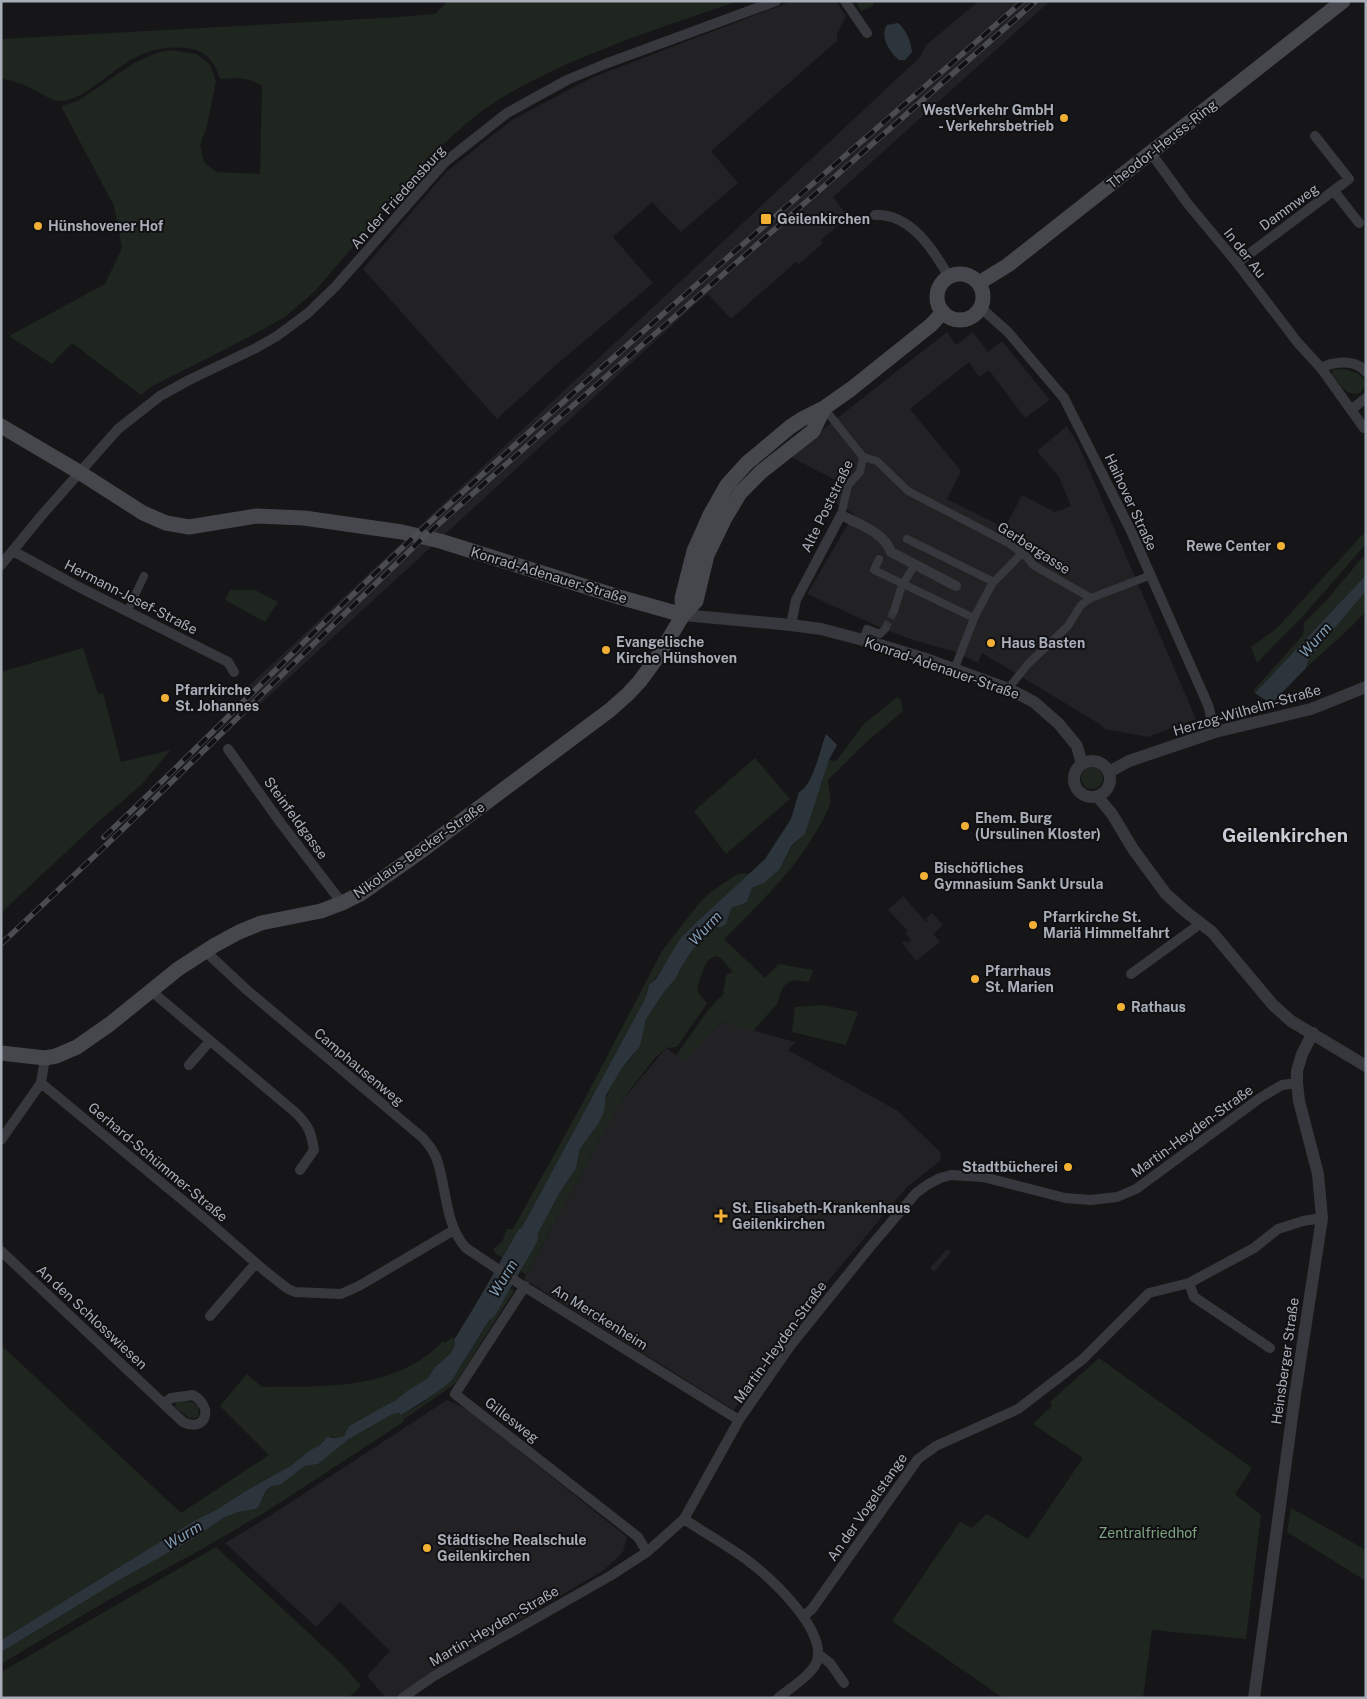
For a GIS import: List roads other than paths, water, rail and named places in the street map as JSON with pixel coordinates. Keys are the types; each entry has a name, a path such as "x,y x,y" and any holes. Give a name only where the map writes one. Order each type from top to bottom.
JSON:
{"main road":[{"name":"Theodor-Heuss-Ring","path":"979,283 1008,265 1343,1"},
{"path":"955,274 968,275 979,283 984,298 981,308 974,316 963,320 952,319 943,312 938,302 938,290 940,285 949,277 955,274"},
{"path":"683,615 682,598 694,551 710,514 727,485 747,463 790,427 824,408 931,325 943,312"},
{"name":"Konrad-Adenauer-Straße","path":"1,426 80,472 143,513 166,523 189,527 257,516 313,519 402,532 440,541 683,615"},
{"name":"Nikolaus-Becker-Straße","path":"1,1053 44,1058 56,1056 77,1047 110,1024 150,990 205,951 239,932 261,924 321,911 362,893 414,857 610,710 640,681 659,655 683,615"}],"street":[{"name":"An der Friedensburg","path":"1,565 118,429 160,396 256,348 277,336 308,313 335,287 445,162 507,113 567,80 776,1"},
{"path":"845,1 867,33"},
{"name":"Dammweg","path":"1237,264 1289,223 1350,179 1316,136"},
{"name":"In der Au","path":"1151,153 1188,204 1293,337 1321,368 1364,428"},
{"name":"Dammweg","path":"1334,192 1359,223"},
{"path":"875,215 885,214 899,219 918,233 937,256 949,277"},
{"name":"Haihover Straße","path":"981,308 1008,332 1064,398 1131,531 1208,706 1215,732"},
{"path":"1321,368 1329,364 1343,362 1365,369"},
{"path":"1351,410 1366,398"},
{"name":"Alte Poststraße","path":"790,625 796,600 840,514 848,486 860,472 863,457 824,408"},
{"name":"Gerbergasse","path":"863,457 877,461 908,491 1010,544 1027,557 1033,565 1091,598"},
{"path":"840,514 880,536 888,542 892,552 956,586"},
{"path":"907,538 994,582"},
{"name":"Hermann-Josef-Straße","path":"13,551 228,662 234,672"},
{"path":"956,665 974,618 994,582 1022,553"},
{"path":"879,559 874,570 974,618"},
{"path":"894,611 902,584 915,565"},
{"path":"128,610 144,576"},
{"path":"1011,685 1028,664 1068,626 1081,605 1091,598 1146,577"},
{"name":"Konrad-Adenauer-Straße","path":"683,615 820,629 924,658 1011,690 1043,710 1072,740 1082,764"},
{"name":"Konrad-Adenauer-Straße","path":"865,634 867,629 880,634 885,629"},
{"name":"Herzog-Wilhelm-Straße","path":"1109,772 1129,762 1215,732 1311,709 1366,687"},
{"name":"Steinfeldgasse","path":"228,749 342,903"},
{"path":"1092,760 1098,761 1109,772 1110,784 1103,793 1097,796 1092,797 1082,794 1075,786 1074,776 1082,764 1092,760"},
{"path":"1097,796 1112,814 1133,849 1166,894 1212,932 1273,1005 1291,1021 1366,1066"},
{"path":"1131,974 1200,924"},
{"name":"Camphausenweg","path":"205,951 248,991 432,1148 440,1166 454,1230"},
{"path":"150,990 306,1123 310,1131 314,1150 300,1170"},
{"name":"Heinsberger Straße","path":"1254,1698 1295,1395 1322,1218 1318,1174 1297,1083 1297,1071 1302,1054 1313,1033"},
{"path":"189,1066 210,1041"},
{"path":"1,1140 41,1083 44,1058"},
{"name":"Gerhard-Schümmer-Straße","path":"41,1083 114,1142 256,1263 288,1289 295,1292 342,1294 454,1230"},
{"name":"Martin-Heyden-Straße","path":"402,1698 434,1676 610,1576 647,1552 684,1520 740,1420 791,1345 810,1319 916,1193 940,1178 951,1175 983,1177 1065,1198 1091,1200 1117,1197 1136,1189 1260,1098 1282,1085 1297,1083"},
{"name":"An der Vogelstange","path":"803,1617 812,1609 918,1459 936,1446 1018,1410 1082,1359 1149,1293 1189,1283 1254,1248 1278,1229 1303,1220 1322,1218"},
{"name":"An Merckenheim","path":"454,1230 466,1248 495,1268 740,1420"},
{"name":"An den Schlosswiesen","path":"1,1251 164,1403"},
{"path":"210,1316 256,1263"},
{"path":"1189,1283 1194,1297 1270,1348"},
{"name":"Gillesweg","path":"522,1285 456,1394 623,1525 638,1538 647,1552"},
{"path":"684,1520 751,1563 777,1586 812,1630 818,1654 816,1662 810,1672 778,1698"},
{"path":"818,1654 830,1663 844,1683"}],"water":[{"path":"898,23 906,32 912,52 905,60 899,60 889,49 884,34 887,25"},
{"path":"1366,575 1366,591 1311,656 1306,668 1271,704 1255,693"},
{"path":"826,734 837,745 829,760 805,834 792,845 779,870 764,883 752,888 747,902 732,908 726,924 721,927 712,928 703,934 676,978 646,1019 640,1046 622,1068 606,1095 604,1112 580,1149 576,1168 560,1192 519,1269 505,1259 646,997 649,985 656,979 680,939 765,859 791,819 799,792 808,783 816,766"},
{"path":"493,1276 509,1288 452,1380 440,1390 401,1415 399,1413 393,1414 349,1439 318,1464 305,1466 280,1485 272,1486 266,1490 256,1509 238,1512 225,1517 191,1540 121,1579 1,1652 1,1640 194,1521 292,1465 310,1450 320,1445 327,1437 337,1438 344,1436 349,1426 395,1401 428,1378 435,1367 451,1353 455,1345 454,1340"}],"waterway":[{"name":"Wurm","path":"486,1309 527,1237"}],"tunnel":[{"path":"885,629 894,611"}],"railway":[{"path":"104,837 418,533 643,331 1023,1"},
{"path":"1,944 121,831 424,537 1036,1"}],"place":[{"name":"WestVerkehr GmbH - Verkehrsbetrieb","path":"1064,118"},
{"name":"Geilenkirchen","path":"766,219"},
{"name":"Hünshovener Hof","path":"38,226"},
{"name":"Rewe Center","path":"1281,546"},
{"name":"Haus Basten","path":"991,643"},
{"name":"Evangelische Kirche Hünshoven","path":"606,650"},
{"name":"Pfarrkirche St. Johannes","path":"165,698"},
{"name":"Ehem. Burg (Ursulinen Kloster)","path":"965,826"},
{"name":"Bischöfliches Gymnasium Sankt Ursula","path":"924,876"},
{"name":"Pfarrkirche St. Mariä Himmelfahrt","path":"1033,925"},
{"name":"Pfarrhaus St. Marien","path":"975,979"},
{"name":"Rathaus","path":"1121,1007"},
{"name":"Stadtbücherei","path":"1068,1167"},
{"name":"St. Elisabeth-Krankenhaus Geilenkirchen","path":"721,1216"},
{"name":"Städtische Realschule Geilenkirchen","path":"427,1548"}],"district":[{"name":"Geilenkirchen","path":"1285,835"}],"park label":[{"name":"Zentralfriedhof","path":"1148,1533"}]}
